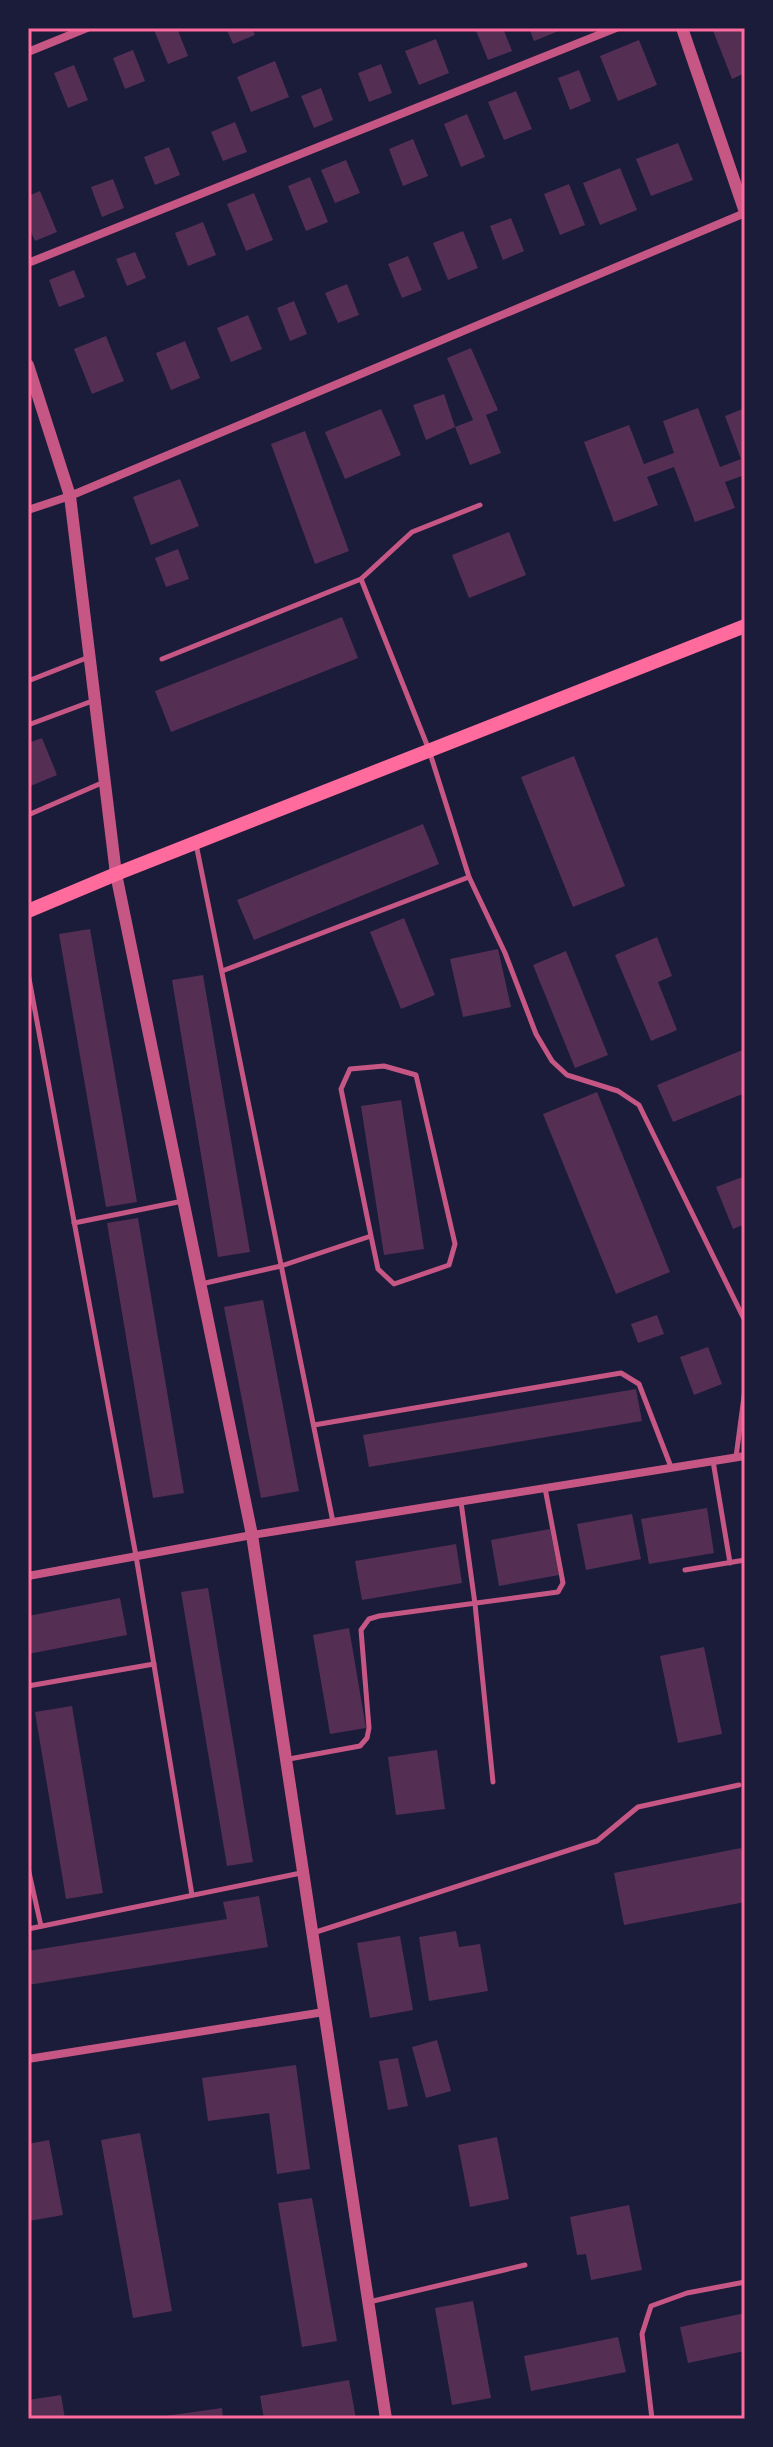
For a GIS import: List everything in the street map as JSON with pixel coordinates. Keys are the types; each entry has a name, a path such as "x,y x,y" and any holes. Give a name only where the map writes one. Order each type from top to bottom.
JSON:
{"main road":[{"path":"28,911 745,626"}],"street":[{"path":"28,52 87,28"},
{"path":"28,263 616,28"},
{"path":"28,510 70,496 745,212 682,28"},
{"path":"28,365 70,496 116,874 252,1535 386,2419"},
{"path":"28,1576 252,1535 741,1457"},
{"path":"28,2059 324,2012"}],"lane":[{"path":"162,659 361,579 412,532 480,505"},
{"path":"361,579 429,750 469,877 505,953 536,1034 552,1061 567,1075 618,1091 639,1105 745,1321"},
{"path":"28,681 90,656"},
{"path":"28,725 95,700"},
{"path":"28,815 105,782"},
{"path":"196,843 333,1522"},
{"path":"222,971 469,877"},
{"path":"28,973 136,1556 192,1895"},
{"path":"384,1066 416,1075 455,1244 449,1265 394,1284 378,1269 371,1236 341,1089 350,1069 384,1066"},
{"path":"74,1223 183,1201"},
{"path":"200,1285 281,1266 371,1236"},
{"path":"314,1425 621,1373 639,1384 672,1468"},
{"path":"741,1457 745,1389"},
{"path":"713,1461 730,1563"},
{"path":"286,1759 360,1746 367,1738 369,1728 361,1630 369,1619 558,1592 563,1583 545,1488"},
{"path":"461,1502 493,1782"},
{"path":"685,1570 745,1560"},
{"path":"28,1686 154,1664"},
{"path":"312,1933 597,1841 638,1807 739,1785"},
{"path":"28,1868 41,1926"},
{"path":"28,1929 303,1872"},
{"path":"368,2302 525,2265"},
{"path":"652,2419 642,2334 651,2306 687,2293 745,2282"}],"building":[{"path":"177,28 188,56 168,64 154,30"},
{"path":"226,28 252,28 255,35 233,44"},
{"path":"475,28 503,28 512,51 488,60"},
{"path":"529,28 566,28 534,41"},
{"path":"712,28 745,28 745,73 732,79"},
{"path":"436,39 449,73 419,85 405,51"},
{"path":"639,40 657,85 618,101 600,56"},
{"path":"133,50 145,81 125,89 113,58"},
{"path":"275,61 289,97 251,112 237,77"},
{"path":"381,64 392,93 369,102 358,73"},
{"path":"74,65 88,100 68,108 54,73"},
{"path":"579,70 591,101 570,110 558,78"},
{"path":"321,88 333,120 314,128 301,96"},
{"path":"516,91 532,129 504,140 488,102"},
{"path":"467,114 485,157 461,167 444,124"},
{"path":"235,122 247,152 223,161 211,132"},
{"path":"413,139 428,176 403,186 389,149"},
{"path":"678,143 693,180 651,196 636,159"},
{"path":"169,147 180,175 155,185 144,157"},
{"path":"346,160 360,193 335,203 321,170"},
{"path":"620,168 637,210 600,225 583,183"},
{"path":"310,177 328,222 306,231 288,186"},
{"path":"113,179 124,208 102,217 91,187"},
{"path":"569,184 585,225 560,235 544,194"},
{"path":"40,191 57,232 35,241 28,225 28,196"},
{"path":"254,193 273,240 246,251 227,204"},
{"path":"511,218 524,251 503,260 490,226"},
{"path":"203,222 216,255 188,266 175,233"},
{"path":"463,231 478,268 448,280 433,243"},
{"path":"135,252 146,278 127,286 116,259"},
{"path":"408,256 422,290 402,298 388,264"},
{"path":"74,270 85,297 59,307 49,280"},
{"path":"347,284 359,315 338,323 325,293"},
{"path":"294,301 307,334 290,341 277,308"},
{"path":"248,315 262,349 231,362 217,328"},
{"path":"106,336 124,381 92,394 74,349"},
{"path":"185,341 200,378 171,390 156,353"},
{"path":"471,348 498,410 486,415 501,453 470,465 455,427 473,420 447,358"},
{"path":"444,394 455,427 426,440 413,405"},
{"path":"698,408 720,467 741,459 725,416 745,408 745,475 725,482 735,508 695,522 674,467 647,477 658,505 614,522 584,442 629,425 644,464 674,453 663,421"},
{"path":"381,409 401,455 345,479 325,432"},
{"path":"305,431 349,551 315,564 271,444"},
{"path":"180,479 199,526 151,545 133,497"},
{"path":"509,532 526,575 469,598 452,555"},
{"path":"178,549 189,579 166,587 155,558"},
{"path":"342,617 358,658 171,732 155,691"},
{"path":"42,738 57,775 28,787 28,743"},
{"path":"574,756 625,886 573,907 521,777"},
{"path":"423,824 439,864 254,940 237,900"},
{"path":"404,918 435,995 401,1009 370,932"},
{"path":"90,929 137,1202 106,1207 59,934"},
{"path":"657,937 672,976 658,982 677,1030 651,1041 615,955"},
{"path":"498,949 511,1007 463,1017 450,959"},
{"path":"566,951 608,1055 575,1068 533,965"},
{"path":"203,975 250,1252 218,1257 172,980"},
{"path":"745,1049 745,1093 673,1122 657,1085"},
{"path":"597,1092 670,1272 616,1294 543,1114"},
{"path":"401,1100 424,1249 384,1255 361,1106"},
{"path":"745,1176 745,1224 733,1229 716,1187"},
{"path":"138,1218 184,1493 153,1498 107,1223"},
{"path":"263,1300 299,1491 261,1498 224,1307"},
{"path":"657,1315 664,1334 638,1343 631,1324"},
{"path":"708,1347 722,1384 694,1395 680,1357"},
{"path":"636,1389 642,1421 369,1467 363,1435"},
{"path":"707,1508 714,1553 649,1564 641,1519"},
{"path":"632,1514 641,1559 586,1570 577,1524"},
{"path":"550,1529 559,1575 499,1586 491,1540"},
{"path":"456,1544 462,1583 362,1600 355,1561"},
{"path":"208,1588 253,1862 227,1866 181,1592"},
{"path":"120,1598 127,1635 28,1654 28,1616"},
{"path":"349,1628 366,1728 330,1734 313,1635"},
{"path":"704,1647 722,1734 678,1743 660,1656"},
{"path":"72,1706 103,1893 66,1899 35,1712"},
{"path":"437,1750 445,1809 396,1815 388,1757"},
{"path":"741,1848 745,1866 745,1902 624,1925 614,1873"},
{"path":"259,1896 268,1947 28,1985 28,1951 227,1919 223,1902"},
{"path":"456,1931 459,1947 480,1944 488,1991 429,2001 419,1937"},
{"path":"400,1936 413,2010 370,2018 357,1943"},
{"path":"437,2040 451,2091 426,2098 412,2047"},
{"path":"398,2058 408,2106 388,2110 379,2061"},
{"path":"296,2065 310,2169 277,2174 269,2113 208,2121 202,2078"},
{"path":"140,2133 172,2311 133,2318 101,2140"},
{"path":"497,2137 509,2199 470,2207 458,2145"},
{"path":"49,2140 63,2215 29,2221 28,2144"},
{"path":"312,2198 337,2341 302,2347 278,2203"},
{"path":"629,2205 642,2270 591,2280 586,2254 577,2255 570,2217"},
{"path":"473,2301 491,2398 452,2405 435,2308"},
{"path":"745,2313 745,2351 688,2363 680,2327"},
{"path":"618,2337 626,2372 531,2391 524,2356"},
{"path":"349,2380 356,2419 264,2419 260,2396"},
{"path":"61,2395 65,2419 28,2419 28,2400"},
{"path":"222,2408 223,2419 158,2419 158,2417"}]}
